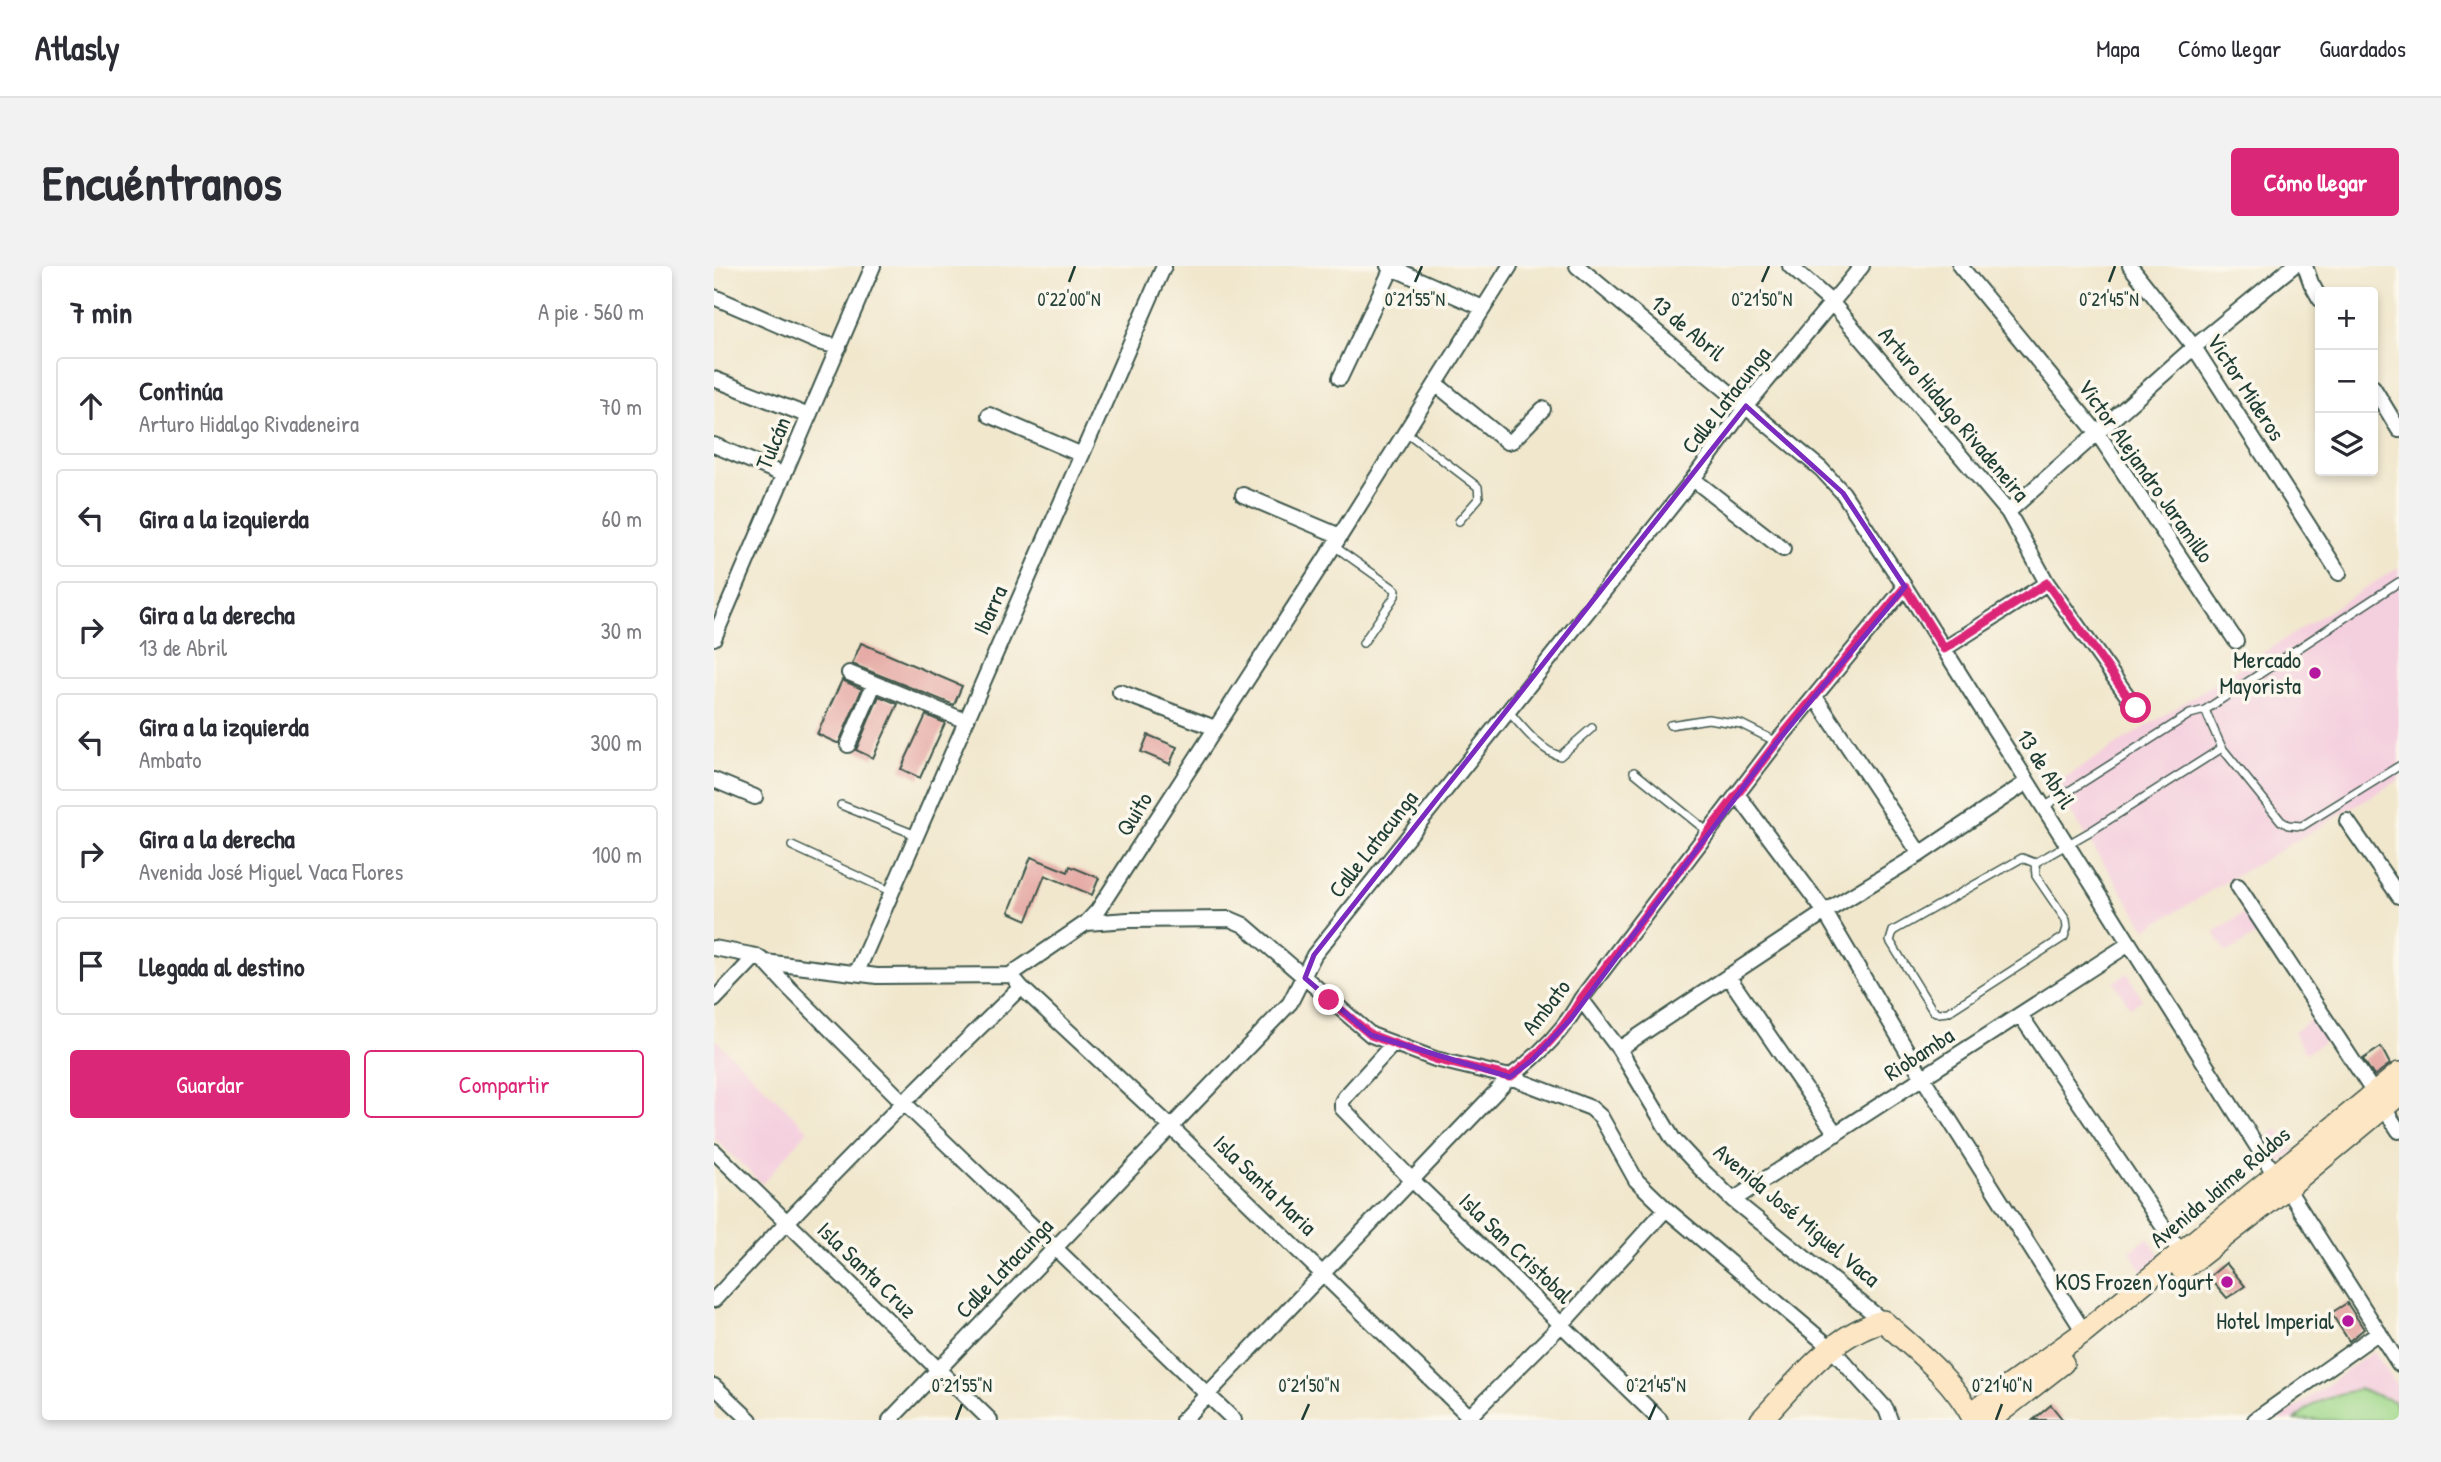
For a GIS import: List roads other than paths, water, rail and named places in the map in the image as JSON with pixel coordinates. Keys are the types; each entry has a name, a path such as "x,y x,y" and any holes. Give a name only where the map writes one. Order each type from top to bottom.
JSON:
{"street":[{"name":"Tulcán","path":"714,638 873,266"},
{"name":"Ibarra","path":"857,972 1164,266"},
{"name":"Quito","path":"1010,975 1086,923 1115,886 1510,266"},
{"name":"13 de Abril","path":"1577,266 1822,469 1836,485 1905,587 2129,944 2399,1364"},
{"name":"Arturo Hidalgo Rivadeneira","path":"1790,266 1832,303 2008,512 2047,583 2136,708"},
{"name":"Calle Latacunga","path":"890,1420 1290,1003 1305,978 1314,955 1693,479 1746,406 1862,266"},
{"name":"Victor Alejandro Jaramillo","path":"1960,266 2098,434 2236,641"},
{"name":"Victor Mideros","path":"2130,266 2194,347 2339,573"},
{"path":"2008,512 2194,347 2293,266"},
{"path":"2305,266 2315,290"},
{"path":"1340,378 1390,267 1483,308"},
{"path":"714,297 818,342 839,347"},
{"path":"714,379 809,416"},
{"path":"1436,384 1507,442 1512,441 1543,409"},
{"path":"2378,395 2399,430"},
{"path":"989,415 1082,455"},
{"path":"714,445 784,475"},
{"path":"1693,479 1783,549"},
{"path":"1243,495 1337,541"},
{"path":"1944,649 2047,583"},
{"name":"Ambato","path":"1183,1420 1510,1077 1532,1060 1570,1020 1581,999 1777,742 1905,587"},
{"path":"849,673 966,721"},
{"path":"848,745 874,684"},
{"path":"1120,692 1215,728"},
{"path":"1815,697 1920,854"},
{"path":"714,780 755,797"},
{"path":"1619,1049 1825,912 1920,854 2028,782"},
{"path":"1737,794 1825,912 1923,1078 2084,1332"},
{"path":"2347,821 2399,896"},
{"path":"2238,886 2386,1098 2399,1131"},
{"path":"1086,923 1230,919 1244,925 1371,1035 1435,1059 1510,1077 1591,1108 1601,1117 1636,1180 1666,1209 1831,1348 1886,1409 1890,1420"},
{"name":"Riobamba","path":"1733,1200 2129,944"},
{"path":"714,948 761,959 877,975 1010,975 1021,987 902,1101 714,1300"},
{"path":"714,1000 761,959"},
{"path":"761,959 902,1101 1057,1247 1234,1420"},
{"path":"1728,976 1836,1134"},
{"name":"Isla Santa Maria","path":"1021,987 1323,1272 1469,1419"},
{"name":"Avenida José Miguel Vaca","path":"1581,999 1619,1049 1673,1139 1733,1200 1926,1358 1978,1418"},
{"path":"2021,1016 2181,1253"},
{"name":"Isla San Cristobal","path":"1393,1044 1345,1097 1342,1108 1412,1180 1563,1323 1660,1420"},
{"name":"Avenida Jaime Roldos","path":"1978,1418 2386,1098 2399,1073"},
{"name":"Isla Santa Cruz","path":"714,1150 990,1420"},
{"name":"Avenida Jaime Roldos","path":"1978,1418 2181,1253 2281,1181"},
{"path":"1469,1419 1563,1323 1666,1209"},
{"path":"1761,1420 1831,1348 1855,1331 1883,1321"},
{"path":"2255,1420 2379,1332"},
{"path":"714,1386 750,1420"}],"lane":[{"path":"1405,432 1478,487 1479,498 1460,521"},
{"path":"1337,541 1396,590 1395,596 1363,643"},
{"path":"2043,807 2190,715 2206,710 2399,582"},
{"path":"2206,710 2222,748 2281,821 2294,827 2302,826 2399,765"},
{"path":"1507,711 1554,755 1560,756 1592,728"},
{"path":"1670,725 1708,719 1741,724 1777,742"},
{"path":"2035,863 2222,748"},
{"path":"1634,772 1709,832"},
{"path":"841,805 916,835"},
{"path":"792,846 892,892"},
{"path":"2022,858 2035,863 2036,876 2066,920 2064,937 1948,1012 1933,1011 1890,941 1893,931 2022,858"}],"place":[{"name":"Mercado Mayorista","path":"2315,673"},
{"name":"KOS Frozen Yogurt","path":"2227,1282"},
{"name":"Hotel Imperial","path":"2348,1321"}]}
